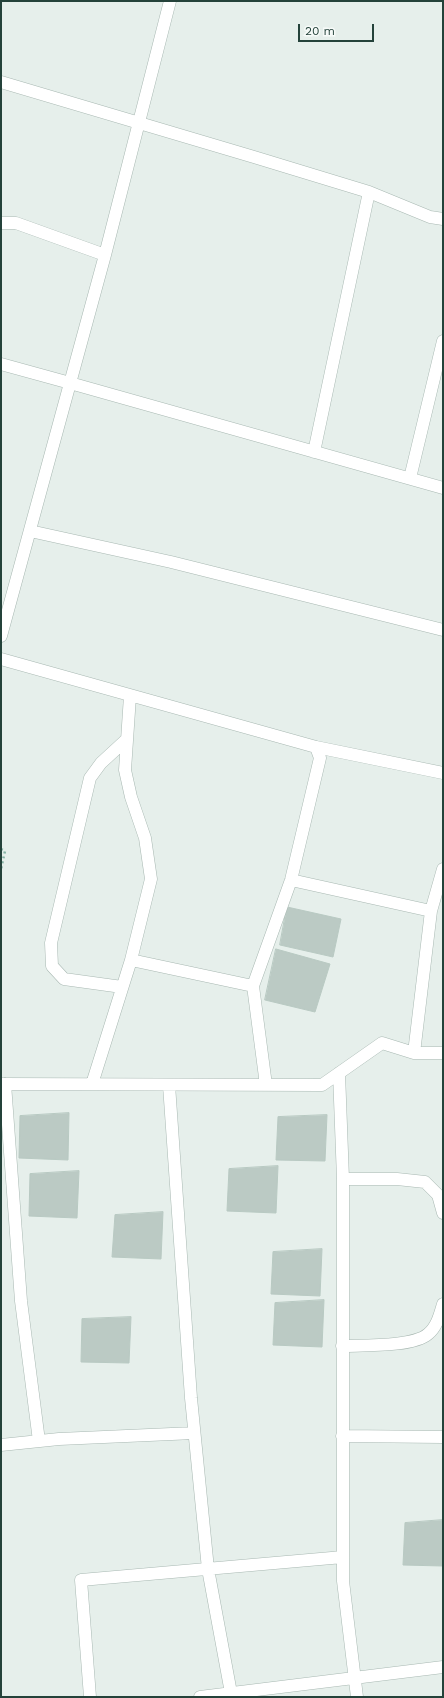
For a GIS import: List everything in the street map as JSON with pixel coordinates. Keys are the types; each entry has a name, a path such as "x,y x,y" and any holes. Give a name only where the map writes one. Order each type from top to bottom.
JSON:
{"street":[{"path":"1,636 105,255 170,1"},
{"path":"1,82 369,192 430,218 443,219"},
{"path":"314,452 369,192"},
{"path":"1,223 16,223 105,255"},
{"path":"410,478 443,341"},
{"path":"1,364 70,382 443,488"},
{"path":"30,531 171,562 443,630"},
{"path":"1,659 316,747 443,773"},
{"path":"92,1084 131,960 151,879 146,838 131,797 125,770 130,696"},
{"path":"122,987 64,979 52,966 51,943 90,778 101,763 126,740"},
{"path":"266,1085 253,986 291,880 320,758 316,747"},
{"path":"414,1053 431,911 443,869"},
{"path":"291,880 431,911"},
{"path":"131,960 253,986"},
{"path":"40,1441 21,1301 3,1084 322,1085 382,1044 414,1053 443,1053"},
{"path":"339,1073 343,1179 343,1581 353,1678 357,1697"},
{"path":"169,1085 194,1434 208,1569 231,1693"},
{"path":"343,1179 397,1179 425,1182 438,1195 443,1213"},
{"path":"342,1346 408,1343 428,1334 439,1318 443,1304"},
{"path":"1,1445 59,1439 194,1434"},
{"path":"342,1436 443,1437"},
{"path":"90,1697 82,1580 343,1557"},
{"path":"200,1697 231,1693 256,1694 353,1678 443,1668"}],"path":[{"path":"1,849 5,851 1,869"}],"building":[{"path":"287,907 341,919 333,957 280,945"},
{"path":"276,949 330,964 315,1012 265,1000"},
{"path":"69,1113 68,1160 19,1158 20,1116"},
{"path":"327,1115 325,1161 276,1160 278,1117"},
{"path":"278,1166 276,1213 227,1211 229,1169"},
{"path":"79,1171 77,1218 29,1216 30,1174"},
{"path":"163,1212 161,1259 112,1257 115,1215"},
{"path":"322,1249 320,1296 271,1294 273,1252"},
{"path":"324,1300 322,1347 273,1345 275,1303"},
{"path":"131,1317 129,1363 81,1362 82,1319"},
{"path":"443,1520 443,1566 403,1565 405,1523"}]}
